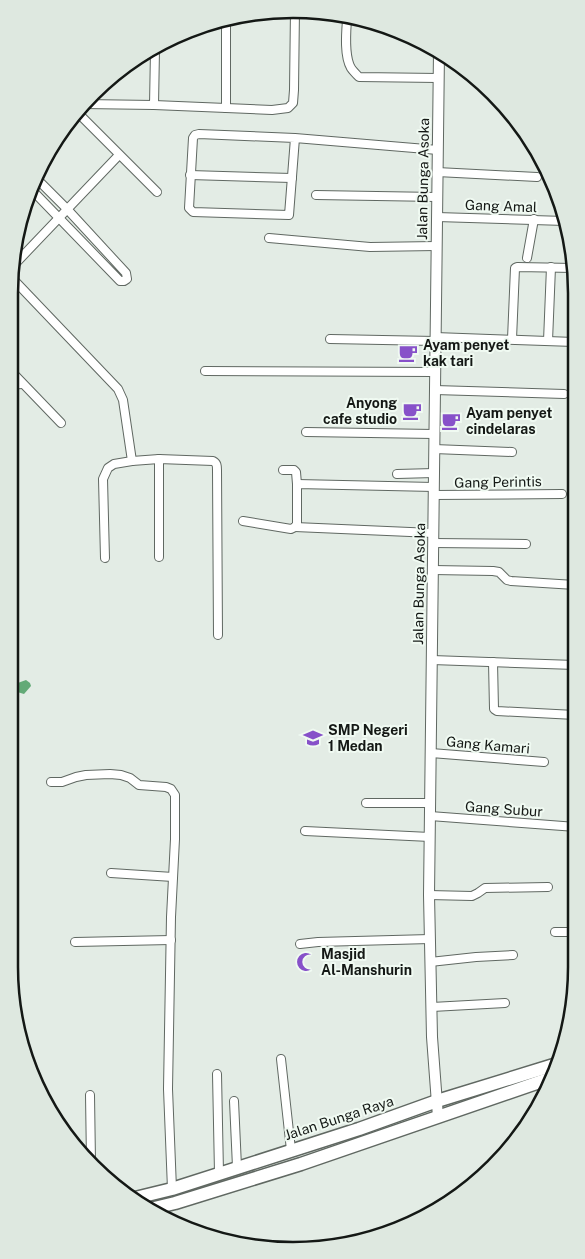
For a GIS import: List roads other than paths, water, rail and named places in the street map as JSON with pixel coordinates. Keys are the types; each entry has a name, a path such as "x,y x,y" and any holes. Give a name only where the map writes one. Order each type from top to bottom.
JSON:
{"main road":[{"name":"Jalan Bunga Raya","path":"142,1196 172,1189 358,1129 437,1101 549,1066"},
{"path":"159,1207 302,1164 543,1081"}],"street":[{"path":"92,104 272,110 288,108 293,103 296,18"},
{"path":"346,23 346,46 349,66 359,77 438,78"},
{"path":"226,26 226,108"},
{"path":"154,105 155,54"},
{"name":"Jalan Bunga Asoka","path":"438,1117 432,1037 429,894 439,60"},
{"path":"81,116 157,192"},
{"path":"295,138 289,214 286,216 193,212 189,208 193,138 199,134 295,138 438,150"},
{"path":"20,259 119,155"},
{"path":"437,172 537,177"},
{"path":"190,175 292,178"},
{"path":"36,194 120,281 126,279 126,273 40,182"},
{"path":"316,195 437,197"},
{"name":"Gang Amal","path":"437,216 558,221"},
{"path":"527,258 534,219"},
{"path":"269,238 370,247 436,246"},
{"path":"548,341 551,267"},
{"path":"512,340 514,268 566,268"},
{"path":"18,284 122,394 132,461"},
{"path":"330,339 568,342"},
{"path":"205,372 435,372"},
{"path":"18,379 61,423"},
{"path":"435,390 564,394"},
{"path":"306,432 434,434"},
{"path":"434,449 512,452"},
{"path":"159,459 159,557"},
{"path":"105,558 103,479 108,468 114,464 159,459 213,461 217,465 218,635"},
{"path":"283,470 294,470 296,472 298,484 297,524 295,527"},
{"path":"397,474 434,473"},
{"name":"Gang Perintis","path":"298,484 434,492 562,494"},
{"path":"243,521 291,529 295,527 526,544"},
{"path":"433,570 493,571 499,572 511,582 568,584"},
{"path":"432,660 568,665"},
{"path":"493,662 494,709 497,711 568,715"},
{"name":"Gang Kamari","path":"431,753 544,762"},
{"path":"51,782 62,782 86,775 121,775 139,784 166,787 171,789 175,795 168,1090 172,1189"},
{"path":"366,803 430,803"},
{"name":"Gang Subur","path":"430,816 568,826"},
{"path":"305,831 430,837"},
{"path":"111,874 173,878"},
{"path":"429,894 472,896 485,888 548,887"},
{"path":"555,932 568,932"},
{"path":"300,944 430,939"},
{"path":"75,942 171,940"},
{"path":"430,962 476,956 513,955"},
{"path":"432,1007 505,1003"},
{"path":"281,1060 291,1150"},
{"path":"217,1074 219,1173"},
{"path":"90,1095 91,1153"},
{"path":"234,1101 237,1167"}],"place":[{"name":"Ayam penyet kak tari","path":"408,353"},
{"name":"Anyong cafe studio","path":"412,411"},
{"name":"Ayam penyet cindelaras","path":"451,421"},
{"name":"SMP Negeri 1 Medan","path":"313,738"},
{"name":"Masjid Al-Manshurin","path":"306,962"}]}
